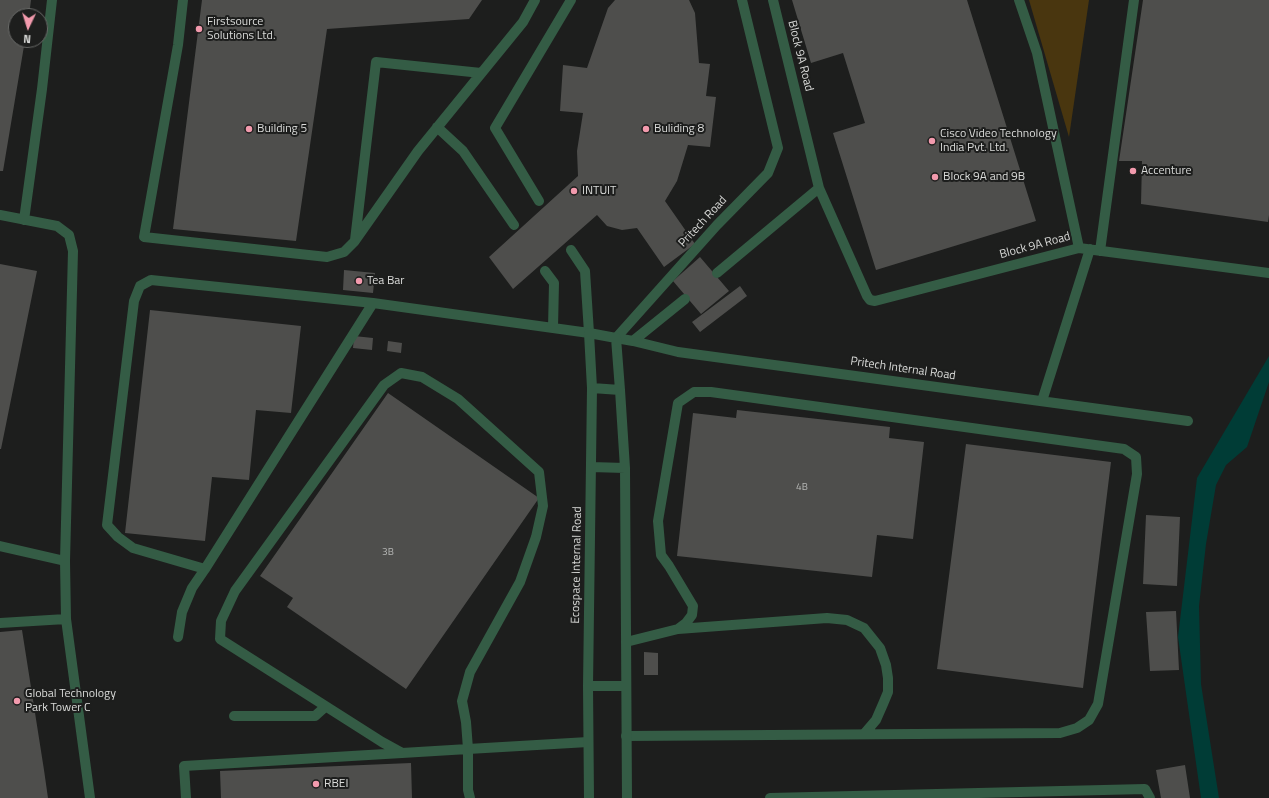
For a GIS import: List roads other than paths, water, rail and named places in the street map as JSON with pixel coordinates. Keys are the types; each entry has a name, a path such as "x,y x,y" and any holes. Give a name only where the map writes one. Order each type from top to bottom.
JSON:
{"street":[{"path":"24,220 42,89 52,0"},
{"path":"182,0 178,45 144,237 327,257 344,252 354,242 418,150 523,22 535,0"},
{"path":"539,201 495,128 571,0"},
{"name":"Pritech Road","path":"616,338 718,225 768,173 778,148 742,0"},
{"name":"Block 9A Road","path":"773,0 819,188 867,296 870,300 875,302 1079,248 1037,54 1019,0"},
{"path":"1042,402 1095,250 1134,0"},
{"path":"354,242 376,62 481,73"},
{"path":"437,127 463,151 514,225"},
{"path":"717,273 819,188"},
{"path":"0,215 57,226 69,235 73,251 66,619 90,798"},
{"path":"1079,248 1269,273"},
{"path":"571,250 585,271 589,333"},
{"path":"545,271 554,283 553,328"},
{"path":"205,569 133,548 118,537 108,525 134,301 140,286 151,280 373,303 616,338 625,468 627,798"},
{"path":"634,341 685,299"},
{"path":"178,637 182,612 192,588 373,303"},
{"name":"Ecospace Internal Road","path":"589,333 592,388 588,686 589,798"},
{"name":"Pritech Internal Road","path":"616,338 678,352 1188,421"},
{"path":"402,753 325,707 220,639 221,621 235,592 384,385 401,373 422,377 458,399 539,472 544,506 536,537 520,582 470,672 462,701 466,722 468,749 468,790 470,798"},
{"path":"592,388 620,390"},
{"path":"626,736 1060,733 1077,728 1089,720 1098,704 1137,474 1136,457 1124,448 711,392 694,392 678,403 658,521 661,555 693,606 692,616 678,629"},
{"path":"591,467 625,468"},
{"path":"0,546 66,561"},
{"path":"626,642 678,629 827,618 848,620 864,628 880,648 886,665 888,678 888,692 876,720 864,734"},
{"path":"0,623 66,619"},
{"path":"588,686 626,686"},
{"path":"234,716 315,716 325,707"},
{"path":"186,798 184,766 588,742"},
{"path":"770,798 1002,795 1145,789 1150,798"}],"water":[{"path":"1269,356 1269,382 1247,447 1226,465 1216,485 1206,544 1199,606 1201,684 1219,798 1201,798 1178,637 1197,478"}],"place":[{"name":"Firstsource Solutions Ltd.","path":"199,29"},
{"name":"Building 5","path":"249,129"},
{"name":"Buliding 8","path":"646,129"},
{"name":"Cisco Video Technology India Pvt. Ltd.","path":"932,141"},
{"name":"Accenture","path":"1133,171"},
{"name":"Block 9A and 9B","path":"935,177"},
{"name":"INTUIT","path":"574,191"},
{"name":"Tea Bar","path":"359,281"},
{"name":"Global Technology Park Tower C","path":"17,701"},
{"name":"RBEI","path":"316,784"}]}
